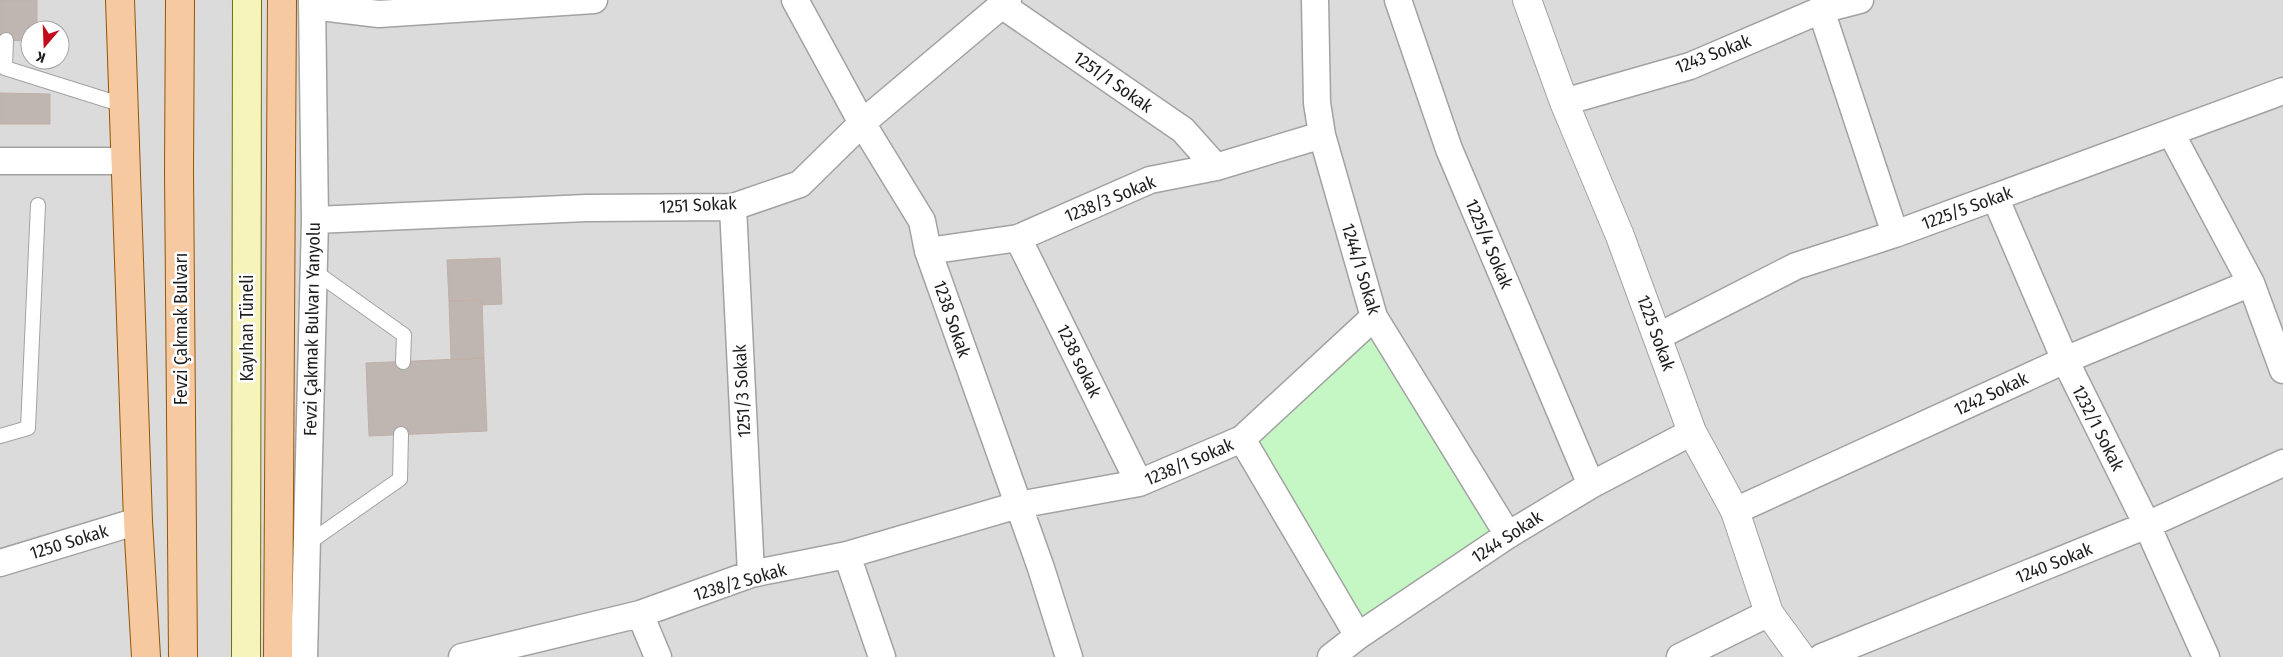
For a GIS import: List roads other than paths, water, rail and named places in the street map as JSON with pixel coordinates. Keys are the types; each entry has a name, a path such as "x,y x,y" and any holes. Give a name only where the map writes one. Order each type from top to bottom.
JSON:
{"main road":[{"path":"120,0 124,161 138,522 146,657"},
{"name":"Fevzi Çakmak Bulvarı","path":"180,0 179,181 183,657"},
{"name":"Kayıhan Tüneli","path":"246,657 247,0"},
{"path":"278,657 282,0"}],"street":[{"path":"312,3 379,14 594,0"},
{"name":"1238 Sokak","path":"795,0 862,123 922,221 928,251 1041,568 1069,657"},
{"name":"1244/1 Sokak","path":"1315,0 1318,104 1322,135 1374,317 1508,535"},
{"name":"1225/4 Sokak","path":"1398,0 1449,149 1591,485"},
{"name":"1225 Sokak","path":"1527,0 1564,102 1620,236 1692,432 1735,511 1769,613 1802,657"},
{"name":"1243 Sokak","path":"1564,102 1690,66 1820,10 1860,0"},
{"name":"Fevzi Çakmak Bulvarı Yanyolu","path":"304,657 315,220 312,3"},
{"name":"1251 Sokak","path":"315,220 586,208 733,207 800,184 862,123 1006,3"},
{"name":"1251/1 Sokak","path":"1006,3 1182,130 1216,167"},
{"path":"1820,10 1895,234"},
{"name":"1225/5 Sokak","path":"1657,337 1796,266 1895,234 2283,90"},
{"path":"2171,133 2250,283 2283,370"},
{"name":"1238/3 Sokak","path":"928,251 1018,238 1150,180 1216,167 1322,135"},
{"path":"0,161 124,161"},
{"name":"1232/1 Sokak","path":"1995,197 2064,360 2147,525 2206,657"},
{"name":"1251/3 Sokak","path":"733,207 751,574"},
{"name":"1238 sokak","path":"1018,238 1139,484"},
{"name":"1242 Sokak","path":"1735,511 2064,360 2250,283"},
{"name":"1238/1 Sokak","path":"1018,505 1139,484 1242,439 1374,317"},
{"name":"1244 Sokak","path":"1331,657 1358,636 1508,535 1591,485 1692,432"},
{"path":"1242,439 1358,636"},
{"name":"1240 Sokak","path":"1822,657 2147,525 2283,463"},
{"name":"1238/2 Sokak","path":"462,657 640,614 751,574 847,555 1018,505"},
{"name":"1250 Sokak","path":"0,563 138,522"},
{"path":"847,555 882,657"},
{"path":"1680,657 1769,613"},
{"path":"640,614 658,657"}],"lane":[{"path":"6,40 5,68 123,105"},
{"path":"0,436 28,428 38,205"},
{"path":"314,271 404,335 403,362"},
{"path":"307,544 400,479 401,434"}]}
